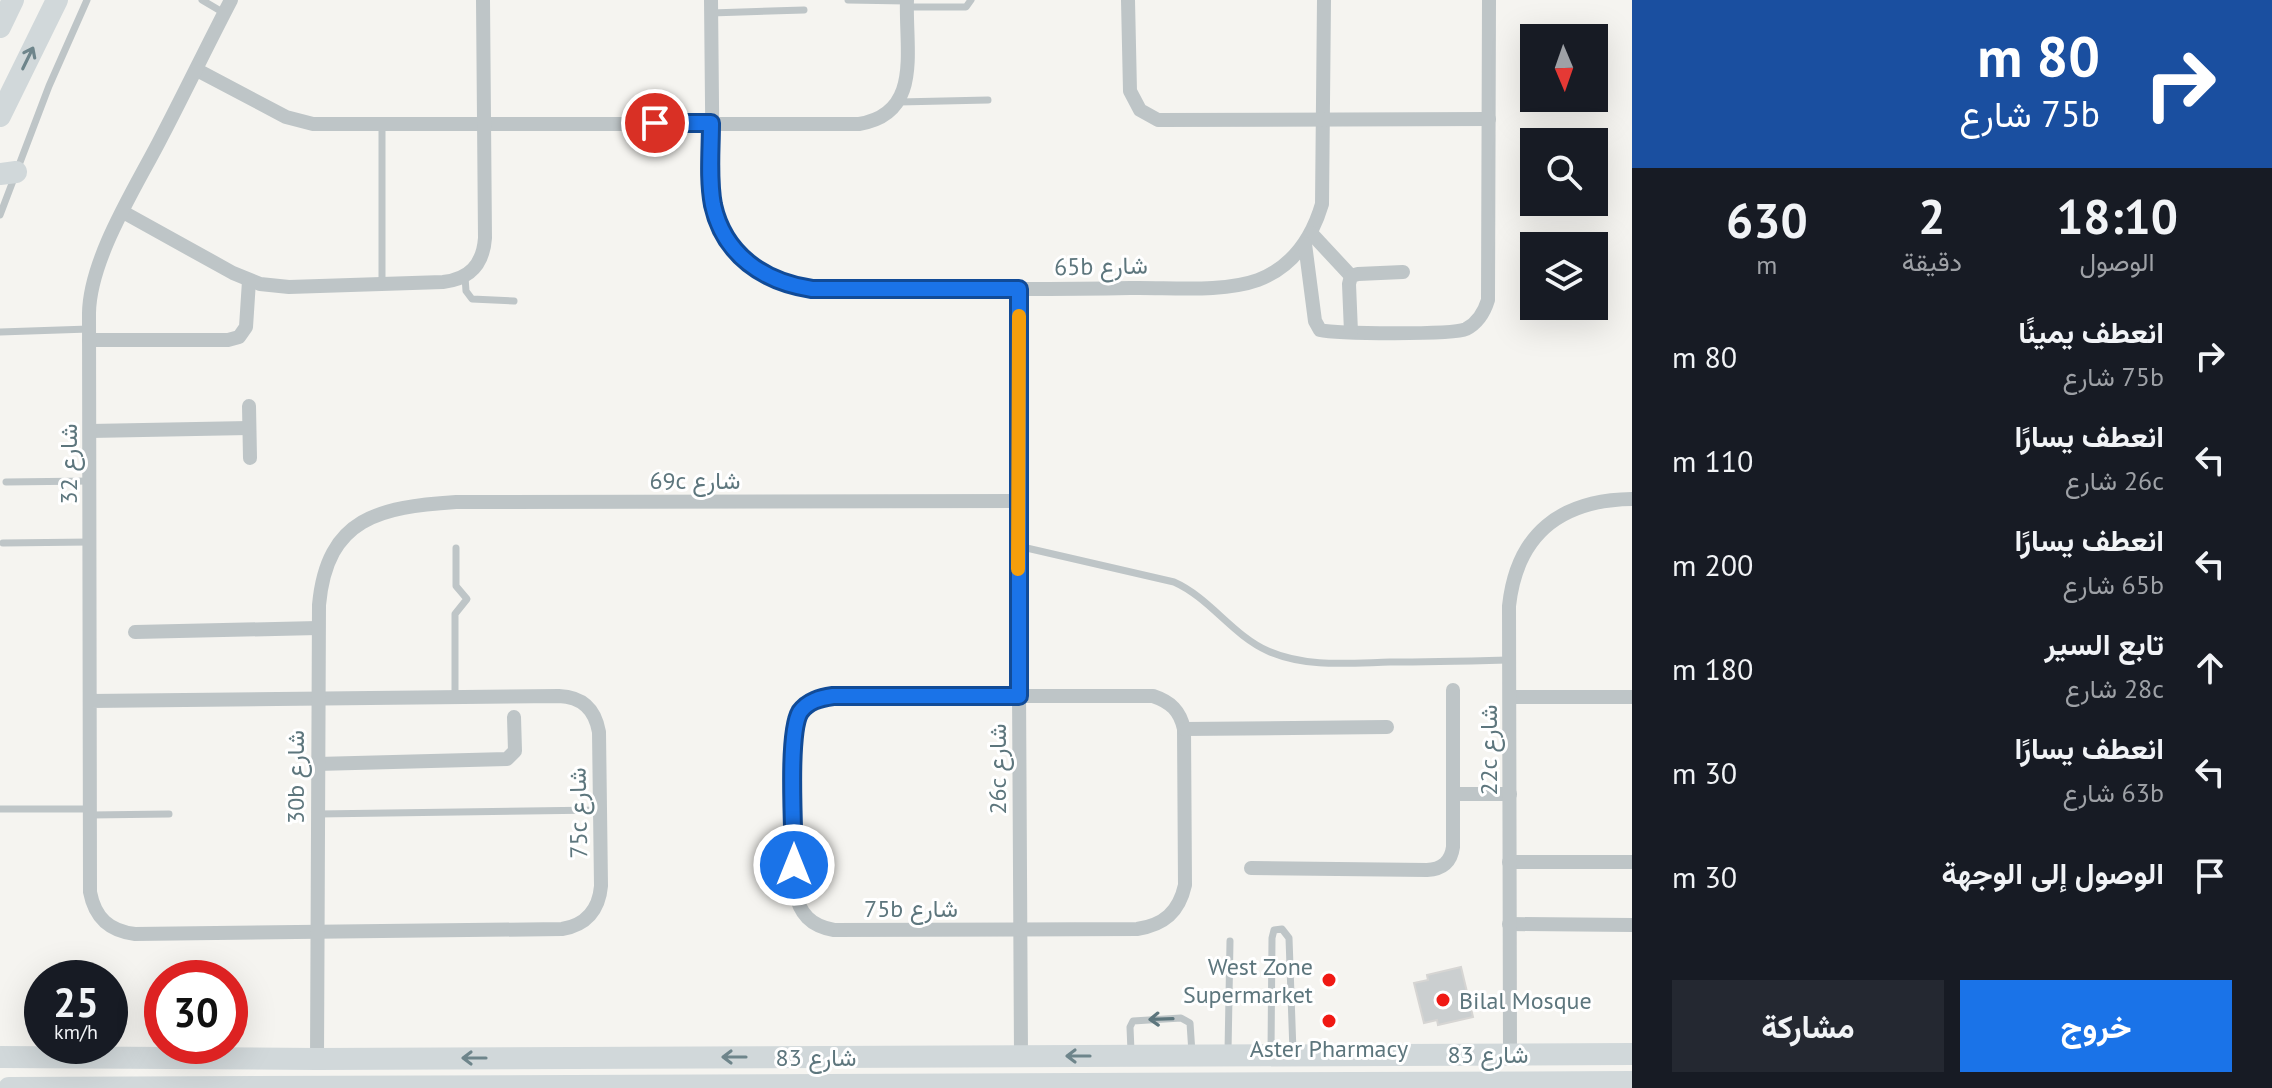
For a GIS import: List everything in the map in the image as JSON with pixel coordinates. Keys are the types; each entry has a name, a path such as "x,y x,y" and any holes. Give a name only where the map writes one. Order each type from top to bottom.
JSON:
{"street":[{"path":"0,27 13,0"},
{"path":"0,116 57,0"},
{"path":"123,212 249,281 289,287 443,282 465,277 478,264 484,252 483,0"},
{"path":"1128,0 1130,91 1133,101 1148,116 1168,121 1489,119"},
{"path":"1324,0 1323,188 1318,219 1308,238 1316,325 1323,331 1351,332 1448,332 1470,327 1479,320 1488,300 1489,0"},
{"path":"197,70 273,111 299,121 327,124 859,124 889,114 899,102 905,87 907,3"},
{"name":"شارع 32","path":"135,934 121,933 109,927 92,905 90,892 89,302 93,279 123,212 227,6"},
{"name":"65b شارع","path":"711,6 711,181 717,216 732,247 748,264 767,277 789,286 812,289 1219,286 1258,280 1292,259 1308,238"},
{"path":"1308,238 1351,276"},
{"path":"1351,276 1403,272"},
{"path":"1351,276 1351,332"},
{"path":"89,335 228,340 239,337 246,327 249,281"},
{"name":"26c شارع","path":"1019,289 1021,1057"},
{"path":"249,406 250,458"},
{"path":"90,431 249,428"},
{"name":"22c شارع","path":"1510,1054 1512,583 1530,542 1564,512 1585,504 1632,499"},
{"name":"69c شارع","path":"373,515 391,508 456,502 1018,501"},
{"name":"30b شارع","path":"317,1059 320,590 332,554 357,525 373,515"},
{"path":"135,632 318,628"},
{"path":"1251,868 1435,870 1448,861 1452,854 1453,690"},
{"name":"75c شارع","path":"90,701 559,696 587,705 598,722 600,897 591,916 572,927 135,934"},
{"name":"75b شارع","path":"1019,696 833,696 808,703 799,713 794,738 795,890 802,913 822,928 1021,930"},
{"path":"1019,696 1153,696 1174,707 1184,729 1185,885 1175,911 1151,927 1021,930"},
{"path":"1510,697 1632,697"},
{"path":"317,764 507,759 515,751 514,717"},
{"path":"1184,729 1387,727"},
{"path":"1453,794 1510,794"},
{"path":"1509,862 1632,862"},
{"path":"1509,924 1632,925"},
{"name":"شارع 83","path":"0,1057 317,1059 1632,1054"},
{"path":"513,1085 507,1078 512,1071 600,1067 622,1057"},
{"name":"شارع 83","path":"9,1088 1511,1085 1632,1082"}],"lane":[{"path":"0,215 8,173 87,0"},
{"path":"202,0 227,6"},
{"path":"848,0 966,7 971,0"},
{"path":"711,6 804,10"},
{"path":"899,102 988,100"},
{"path":"382,124 382,284"},
{"path":"465,277 466,291 472,299 514,301"},
{"path":"0,332 89,335"},
{"path":"6,482 90,481"},
{"path":"3,543 90,542"},
{"path":"1018,546 1174,582 1194,593 1246,639 1270,652 1295,660 1328,664 1510,660"},
{"path":"455,697 455,614 467,599 456,586 456,548"},
{"path":"0,809 169,814"},
{"path":"318,814 600,810"},
{"path":"1282,929 1289,938 1282,1054 1272,938 1274,930 1282,929"},
{"path":"1228,1055 1230,941"},
{"path":"1131,1056 1130,1027 1133,1021 1181,1018 1190,1023 1192,1055"}],"building":[{"name":"Bilal Mosque","path":"1461,967 1473,1017 1438,1025 1437,1020 1424,1023 1414,983 1428,980 1427,975"}],"slow traffic":[{"path":"1018,569 1019,316"}],"place":[{"name":"West Zone Supermarket","path":"1329,980"},
{"name":"Bilal Mosque","path":"1443,1000"},
{"name":"Aster Pharmacy","path":"1329,1021"}],"route":[{"path":"655,123 711,123 713,205 720,227 732,247 748,264 767,277 789,286 812,289 1019,289 1019,696 833,696 808,703 799,713 794,738 794,865"}]}
